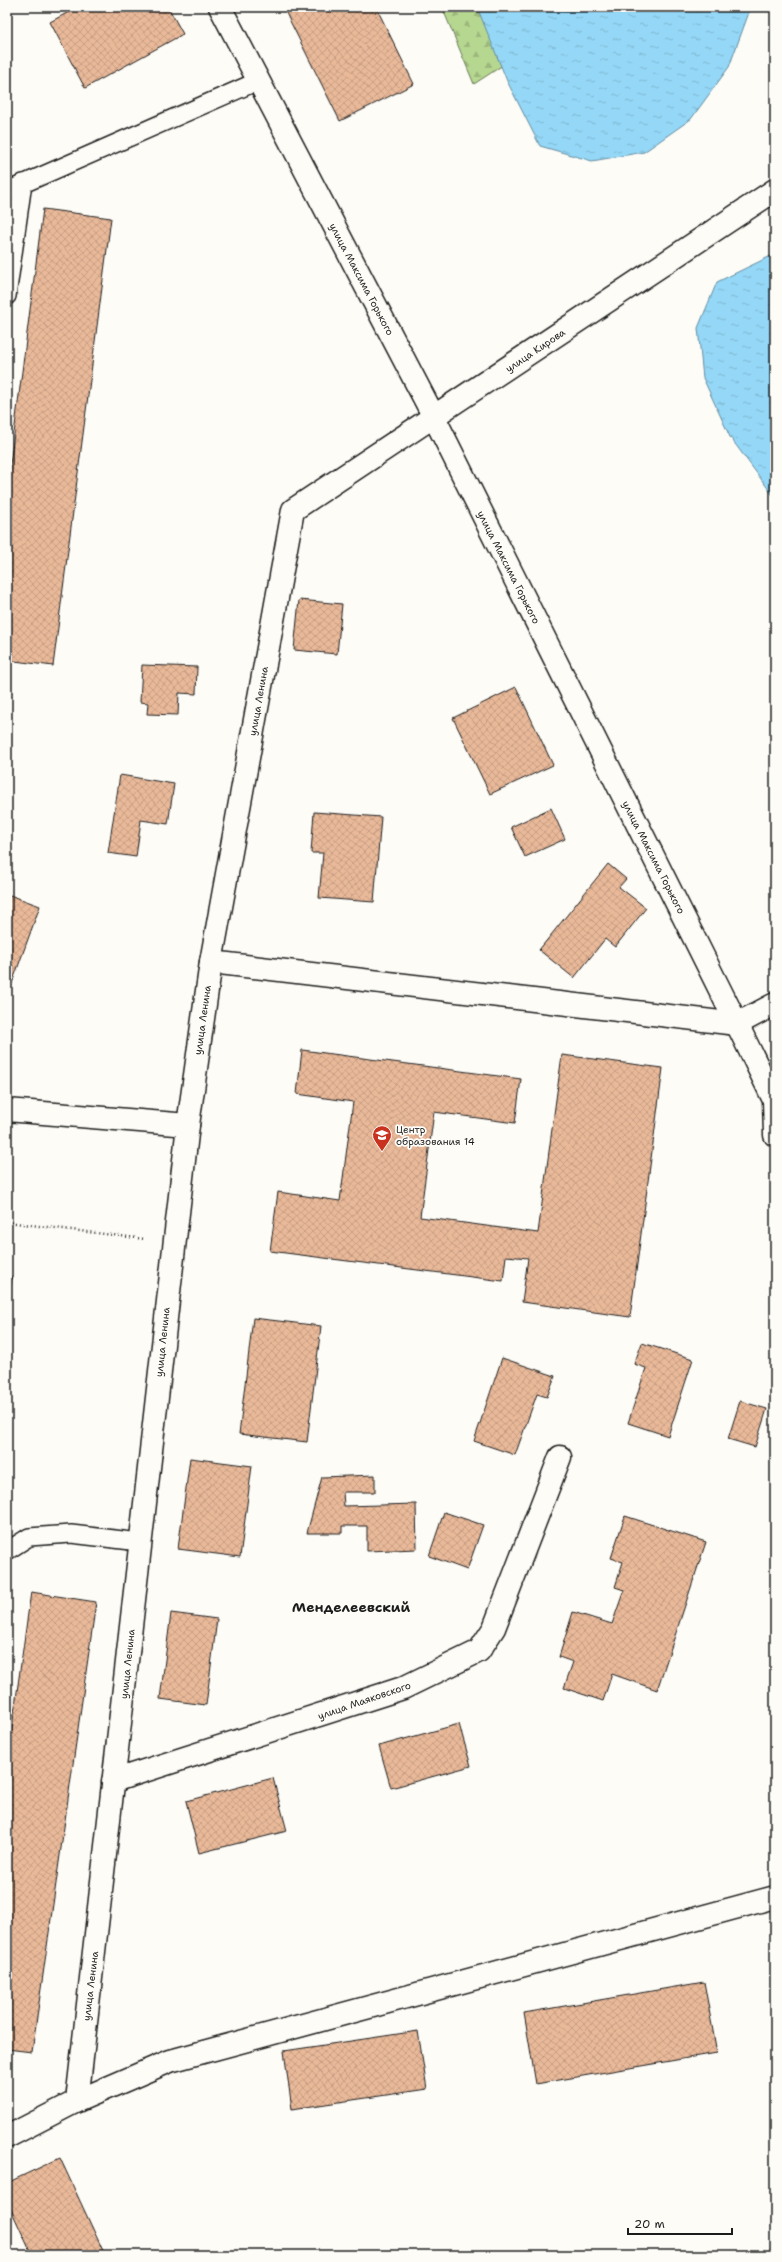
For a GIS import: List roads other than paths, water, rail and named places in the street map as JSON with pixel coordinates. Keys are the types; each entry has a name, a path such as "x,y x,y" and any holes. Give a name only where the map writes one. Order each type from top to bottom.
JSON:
{"street":[{"name":"улица Максима Горького","path":"220,7 434,416 737,1024 774,1100 775,1135"},
{"name":"улица Кирова","path":"293,510 775,190"},
{"name":"улица Ленина","path":"77,2101 173,1242 188,1124 210,962 293,510"},
{"path":"210,962 737,1024 775,1004"},
{"path":"7,1110 188,1124"},
{"name":"улица Маяковского","path":"113,1781 403,1688 479,1651 494,1628 560,1457"},
{"path":"7,2137 77,2101 170,2061 775,1897"}],"lane":[{"path":"7,191 258,81"},
{"path":"7,296 23,184"},
{"path":"7,1551 29,1537 71,1534 140,1542"}],"water":[{"path":"477,7 751,7 729,67 691,119 644,152 592,161 540,146 507,81"},
{"path":"775,254 775,498 730,437 703,378 698,328 717,282"}],"place":[{"name":"Центр образования 14","path":"382,1152"}],"district":[{"name":"Менделеевский","path":"351,1607"}]}
